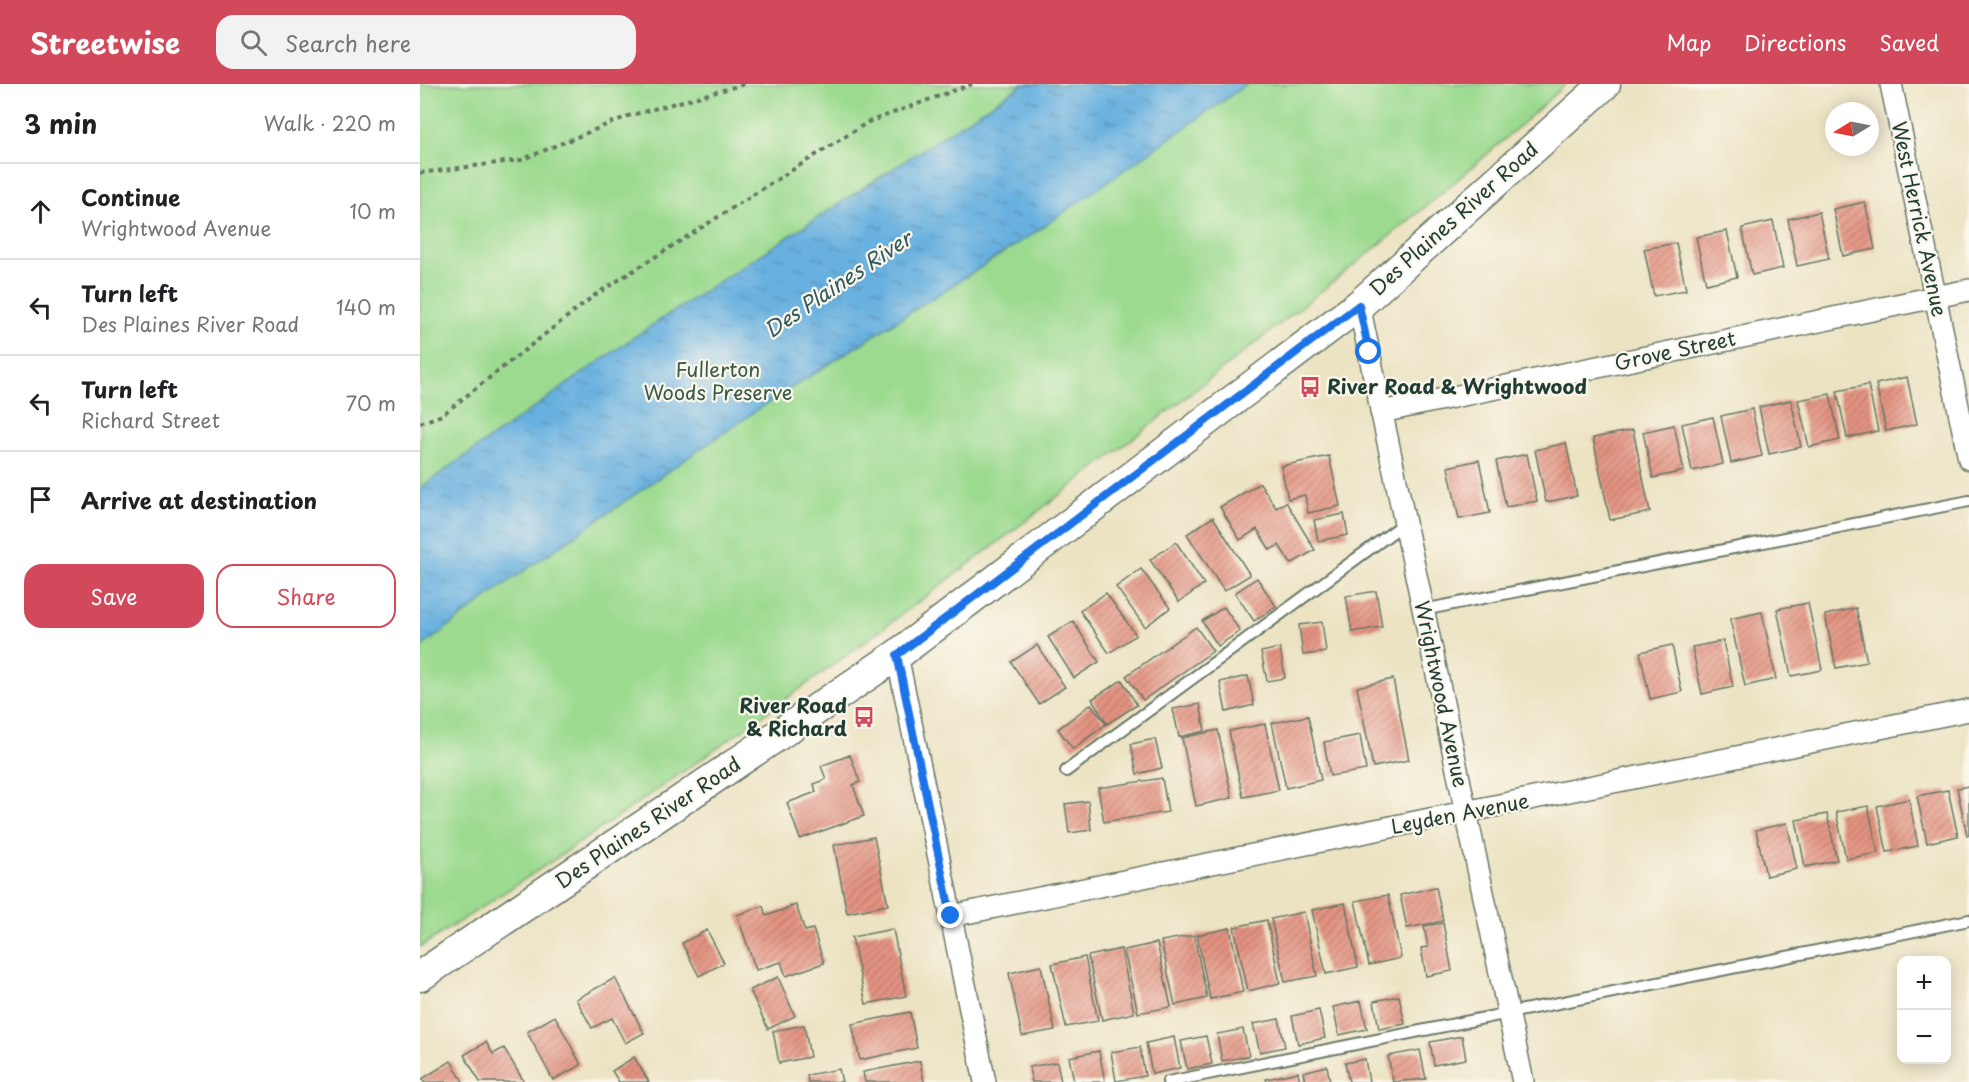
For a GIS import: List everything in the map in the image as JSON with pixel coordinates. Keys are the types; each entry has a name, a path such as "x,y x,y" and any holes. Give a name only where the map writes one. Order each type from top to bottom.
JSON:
{"main road":[{"name":"Des Plaines River Road","path":"420,976 897,655 1359,305 1605,84"}],"street":[{"name":"West Herrick Avenue","path":"1891,84 1969,459"},
{"name":"Grove Street","path":"1381,412 1969,290"},
{"name":"Wrightwood Avenue","path":"1359,305 1523,1082"},
{"path":"897,655 985,1082"},
{"name":"Leyden Avenue","path":"951,916 1969,710"}],"lane":[{"path":"1423,610 1969,501"},
{"path":"1066,771 1405,523"},
{"path":"1168,1082 1969,920"}],"path":[{"path":"420,173 521,160 628,116 745,84"},
{"path":"420,423 442,415 595,295 868,122 972,84"}],"green space":[{"name":"Fullerton Woods Preserve","path":"420,84 1566,84 1462,176 1355,264 962,570 695,763 513,887 420,947"}],"water":[{"name":"Des Plaines River","path":"1023,84 1247,84 1033,234 760,408 508,582 420,648 420,488 637,335"}],"building":[{"path":"1865,202 1875,249 1843,256 1833,209"},
{"path":"1819,212 1829,259 1797,266 1788,219"},
{"path":"1773,221 1783,268 1752,275 1742,228"},
{"path":"1727,231 1737,277 1706,284 1696,237"},
{"path":"1676,243 1686,290 1654,296 1644,249"},
{"path":"1907,377 1917,424 1886,431 1876,384"},
{"path":"1868,385 1878,431 1847,438 1837,391"},
{"path":"1830,394 1840,440 1809,447 1798,400"},
{"path":"1791,400 1801,447 1769,454 1759,407"},
{"path":"1752,409 1762,456 1731,463 1721,416"},
{"path":"1713,417 1723,464 1692,471 1682,424"},
{"path":"1674,425 1684,471 1653,478 1643,432"},
{"path":"1633,430 1650,512 1610,520 1593,438"},
{"path":"1566,443 1577,496 1546,502 1535,450"},
{"path":"1527,454 1537,501 1506,507 1496,461"},
{"path":"1329,456 1340,506 1308,513 1305,495 1288,499 1281,466"},
{"path":"1479,460 1490,513 1459,519 1448,467"},
{"path":"1260,483 1276,508 1286,502 1315,550 1291,564 1279,545 1270,550 1257,529 1240,540 1220,507"},
{"path":"1344,514 1348,535 1318,541 1314,520"},
{"path":"1213,517 1250,575 1224,591 1187,534"},
{"path":"1176,542 1204,584 1179,602 1150,560"},
{"path":"1141,569 1170,608 1145,627 1116,587"},
{"path":"1257,578 1276,606 1254,621 1235,593"},
{"path":"1376,591 1382,627 1352,632 1346,596"},
{"path":"1106,593 1136,635 1109,653 1080,611"},
{"path":"1808,603 1822,670 1791,676 1777,609"},
{"path":"1224,607 1240,631 1218,646 1202,621"},
{"path":"1856,608 1867,662 1836,668 1825,615"},
{"path":"1762,612 1776,679 1745,686 1730,619"},
{"path":"1073,621 1099,662 1074,678 1048,637"},
{"path":"1322,622 1326,652 1303,655 1299,625"},
{"path":"1196,627 1213,651 1143,700 1126,676"},
{"path":"1723,641 1733,687 1702,694 1692,647"},
{"path":"1037,645 1065,687 1039,704 1011,662"},
{"path":"1672,645 1682,692 1650,699 1640,652"},
{"path":"1280,648 1285,678 1267,681 1261,652"},
{"path":"1248,676 1254,705 1226,712 1220,682"},
{"path":"1393,679 1409,760 1373,767 1357,687"},
{"path":"1122,680 1137,705 1107,724 1092,699"},
{"path":"1091,704 1106,724 1073,749 1058,729"},
{"path":"1200,704 1205,731 1179,737 1173,709"},
{"path":"1308,716 1321,780 1286,788 1272,723"},
{"path":"1265,724 1279,790 1243,797 1229,731"},
{"path":"1218,730 1232,798 1196,806 1182,738"},
{"path":"1360,735 1366,770 1330,776 1324,742"},
{"path":"1155,739 1162,768 1137,774 1131,744"},
{"path":"850,755 860,782 853,785 864,816 800,839 787,803 816,792 814,784 826,779 821,766"},
{"path":"1162,778 1168,812 1104,822 1098,788"},
{"path":"1969,786 1969,835 1967,835 1957,788"},
{"path":"1948,790 1958,836 1927,843 1917,796"},
{"path":"1909,799 1918,846 1887,852 1877,806"},
{"path":"1088,801 1091,830 1069,833 1065,804"},
{"path":"1868,806 1878,853 1846,859 1836,812"},
{"path":"1827,814 1837,860 1805,867 1796,820"},
{"path":"1787,823 1797,869 1766,876 1756,830"},
{"path":"874,837 888,905 847,913 834,845"},
{"path":"1436,887 1443,921 1407,928 1400,895"},
{"path":"1388,895 1401,958 1369,965 1355,901"},
{"path":"1345,903 1358,967 1326,974 1312,910"},
{"path":"796,905 805,931 813,929 824,963 786,976 781,962 756,970 737,915 763,906 766,916"},
{"path":"1304,912 1317,976 1285,982 1271,919"},
{"path":"1267,920 1280,983 1248,991 1234,927"},
{"path":"1443,923 1452,971 1426,976 1421,948 1428,947 1424,926"},
{"path":"1230,928 1243,992 1210,999 1197,935"},
{"path":"893,929 906,996 866,1004 852,937"},
{"path":"707,930 724,963 699,976 682,943"},
{"path":"1194,935 1207,998 1175,1005 1161,941"},
{"path":"1157,943 1171,1007 1138,1013 1124,950"},
{"path":"1121,949 1134,1013 1102,1020 1088,956"},
{"path":"1085,957 1098,1021 1066,1027 1052,964"},
{"path":"1041,966 1055,1030 1022,1036 1009,973"},
{"path":"778,977 795,1016 768,1029 750,990"},
{"path":"615,978 644,1033 625,1043 612,1018 592,1028 576,999"},
{"path":"1399,996 1405,1024 1379,1029 1374,1001"},
{"path":"1361,1001 1367,1029 1339,1035 1333,1007"},
{"path":"1319,1010 1325,1038 1298,1044 1292,1016"},
{"path":"910,1012 917,1048 860,1060 852,1024"},
{"path":"555,1016 581,1065 553,1080 527,1032"},
{"path":"1279,1019 1285,1047 1260,1052 1253,1024"},
{"path":"804,1025 810,1057 779,1063 773,1031"},
{"path":"1243,1029 1249,1056 1222,1061 1217,1034"},
{"path":"1206,1036 1212,1064 1187,1069 1181,1041"},
{"path":"1462,1036 1466,1059 1434,1065 1430,1042"},
{"path":"1174,1037 1180,1068 1152,1074 1146,1043"},
{"path":"486,1042 493,1054 504,1048 524,1082 480,1082 464,1055"},
{"path":"1140,1047 1145,1076 1116,1081 1111,1052"},
{"path":"1420,1050 1426,1079 1393,1082 1388,1056"},
{"path":"1099,1051 1105,1082 1074,1082 1069,1057"},
{"path":"634,1057 649,1082 619,1082 612,1071"},
{"path":"1365,1059 1369,1082 1349,1082 1345,1063"},
{"path":"451,1061 463,1082 424,1082 422,1079"},
{"path":"920,1061 924,1082 865,1082 863,1072"},
{"path":"1057,1062 1061,1082 1032,1082 1029,1067"},
{"path":"1327,1066 1330,1082 1305,1082 1303,1072"},
{"path":"839,1069 842,1082 808,1082 807,1075"},
{"path":"1298,1072 1300,1082 1267,1082 1266,1079"}],"place":[{"name":"River Road & Wrightwood","path":"1310,387"},
{"name":"River Road & Richard","path":"864,717"}],"route":[{"path":"951,916 897,655 1359,305 1369,352"}]}
